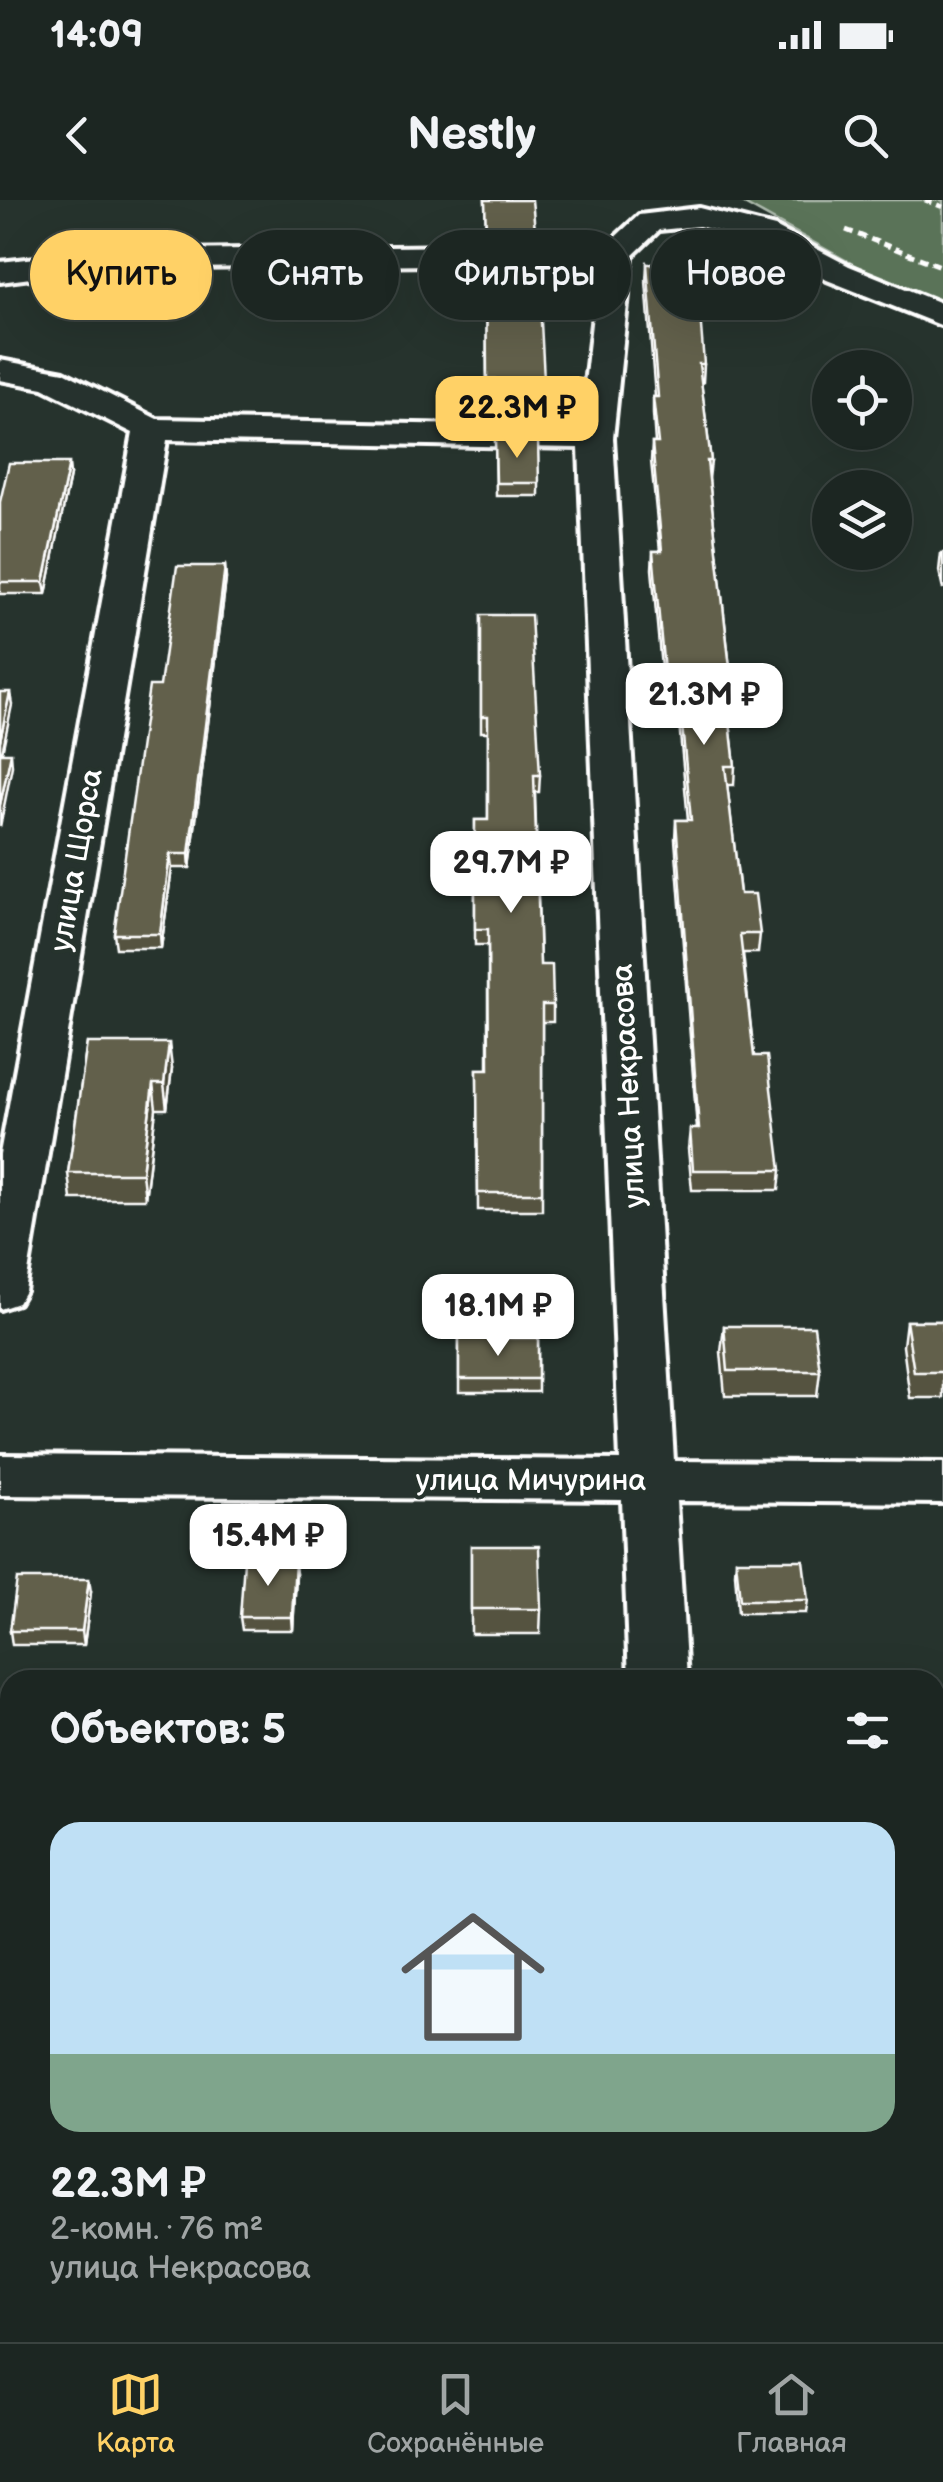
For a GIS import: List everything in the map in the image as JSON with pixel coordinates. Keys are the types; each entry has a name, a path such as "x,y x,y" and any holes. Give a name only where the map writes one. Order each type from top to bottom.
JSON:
{"street":[{"path":"631,240 650,222 699,217 764,234 838,273 943,316"},
{"path":"0,272 100,260 419,256"},
{"name":"улица Некрасова","path":"609,320 596,438 658,1670"},
{"path":"0,370 52,378 151,429 596,438"},
{"name":"улица Щорса","path":"0,1291 151,429"},
{"name":"улица Мичурина","path":"0,1475 943,1482"}],"path":[{"path":"926,200 943,207"}],"green space":[{"path":"737,200 943,200 943,304 821,246 821,230 791,230"}],"building":[{"path":"485,200 532,200 535,230 486,230"},
{"path":"647,264 651,264 651,312"},
{"path":"487,320 541,320 544,379 536,379 537,400 495,399 495,379 487,379"},
{"path":"652,320 700,320 704,364 699,364 711,461 707,461 734,704 728,704 735,766 725,766 740,894 755,894 760,934 740,934 754,1056 767,1056 781,1170 693,1170 690,1129 699,1129 676,820 691,820 680,704 667,704 653,551 662,551 652,443 658,443 653,397 658,397"},
{"path":"495,438 538,439 539,483 496,483"},
{"path":"9,463 69,463 44,582 0,582 0,502"},
{"path":"177,566 225,566 189,854 170,854 160,934 114,934 149,686 160,686"},
{"path":"481,615 531,615 540,775 534,775 540,965 552,965 553,1005 542,1005 542,1193 478,1193 477,1069 489,1069 488,929 475,929 475,820 488,820 488,716 481,716"},
{"path":"0,692 10,692 0,741"},
{"path":"0,753 11,753 0,805"},
{"path":"87,1043 169,1043 164,1084 153,1084 142,1173 68,1173"},
{"path":"906,1321 943,1321 943,1372 914,1372"},
{"path":"724,1326 814,1326 820,1371 728,1371"},
{"path":"459,1338 538,1338 538,1379 459,1379"},
{"path":"471,1546 539,1546 541,1609 471,1609"},
{"path":"736,1560 803,1560 808,1600 740,1600"},
{"path":"244,1561 295,1561 292,1617 240,1617"},
{"path":"17,1579 89,1579 82,1631 10,1631"}]}
